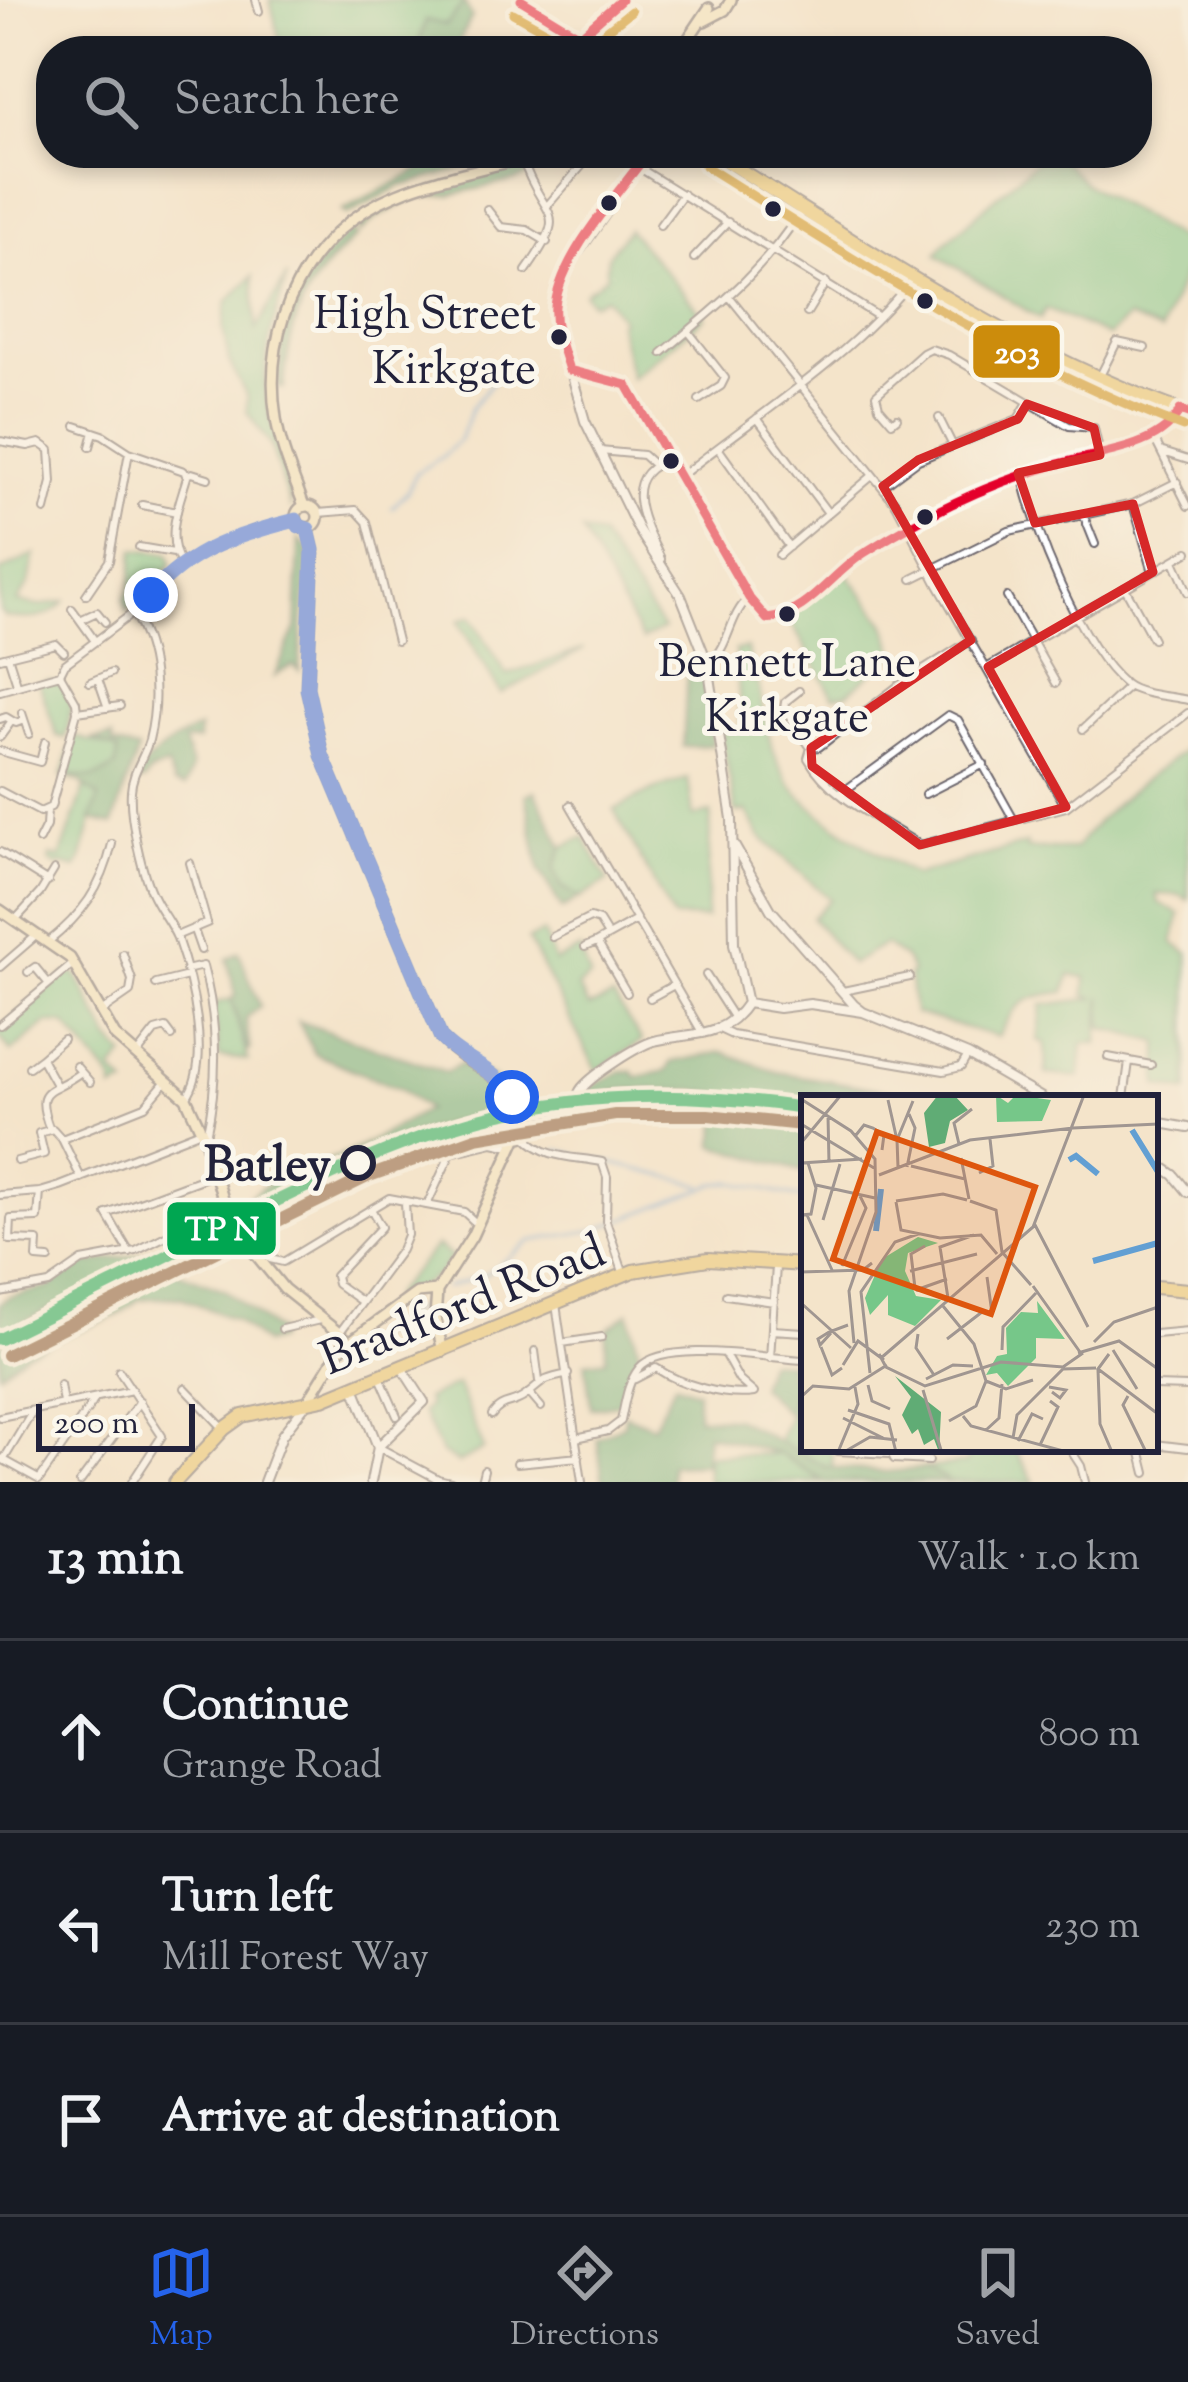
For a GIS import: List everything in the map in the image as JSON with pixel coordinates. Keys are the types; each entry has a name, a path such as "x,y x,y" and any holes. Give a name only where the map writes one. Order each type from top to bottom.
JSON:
{"main road":[{"path":"521,0 584,36"},
{"path":"579,30 621,0"},
{"path":"692,36 711,7 725,10 731,0"},
{"path":"308,529 316,524 318,513 304,506 276,422 271,369 277,331 292,291 323,245 359,213 397,194 487,168"},
{"path":"740,168 992,325 1098,379 1184,411"},
{"path":"304,506 296,520 308,529"},
{"path":"308,529 313,568 307,688 322,755 441,1038 454,1052 497,1077 512,1097 520,1131 477,1224 436,1292 435,1318 443,1351"},
{"path":"0,910 74,963 115,1036 186,1098 226,1208 248,1245 284,1289 350,1341"},
{"name":"Bradford Road","path":"175,1482 224,1429 254,1411 306,1404 353,1388 624,1275 703,1259 801,1264"},
{"path":"1158,1287 1188,1290"},
{"path":"306,1404 340,1349 417,1293 436,1292"}],"street":[{"path":"256,0 259,11"},
{"path":"525,168 532,190 547,206 553,224 547,242 526,271"},
{"path":"547,206 580,168"},
{"path":"637,168 558,284 555,316 585,421 638,530 690,615 708,664 733,844 734,944 747,1004"},
{"path":"640,168 879,317"},
{"path":"660,225 683,194"},
{"path":"662,353 776,252 802,208"},
{"path":"487,209 501,227 527,230 547,242"},
{"path":"694,258 728,222"},
{"path":"496,236 501,227"},
{"path":"682,476 799,386 879,317 914,278"},
{"path":"807,313 826,282"},
{"path":"729,296 884,486 1066,807"},
{"path":"688,331 725,378 722,386 699,400"},
{"path":"1098,379 1117,342 1145,348"},
{"path":"897,418 892,422 875,395 922,352 932,350 1070,426 1094,428 1100,455"},
{"path":"569,370 627,385 749,598 767,619 788,617 860,555 974,491 1022,473 1132,447 1184,411"},
{"path":"884,486 918,460 1018,419 1027,404"},
{"path":"757,418 828,513"},
{"path":"939,418 952,443"},
{"path":"76,426 186,475 208,478"},
{"path":"90,447 94,432"},
{"path":"1153,436 1188,506"},
{"path":"0,441 40,443 50,450 52,482 45,510"},
{"path":"718,448 789,547"},
{"path":"600,451 643,455 654,465"},
{"path":"86,595 109,561 129,452"},
{"path":"1162,452 1188,460"},
{"path":"670,579 638,502 639,483 654,465 672,459"},
{"path":"1022,473 1035,523 1096,649 1128,687 1188,700"},
{"path":"182,565 174,553 186,475"},
{"path":"779,555 873,475"},
{"path":"912,579 1035,523 1133,504 1177,482"},
{"path":"1133,504 1153,572"},
{"path":"142,505 177,512"},
{"path":"318,513 356,510 367,522 397,641"},
{"path":"1083,514 1095,544"},
{"path":"60,674 65,664 129,616 182,565 225,541 296,520"},
{"path":"139,547 174,553"},
{"path":"988,667 1188,552"},
{"path":"1174,561 1188,592"},
{"path":"1125,588 1153,639"},
{"path":"1007,597 1056,683"},
{"path":"708,664 720,653 736,612 749,598"},
{"path":"72,609 95,642"},
{"path":"80,620 97,612 106,622"},
{"path":"134,616 152,656 153,692 149,739 132,781 131,805 147,883 176,936 187,973 199,1053 186,1098"},
{"path":"812,748 971,640"},
{"path":"17,684 4,657 56,644 64,652"},
{"path":"0,691 60,674"},
{"path":"39,840 76,712 76,702 60,674"},
{"path":"108,708 94,680 111,674"},
{"path":"1083,729 1128,687"},
{"path":"799,691 785,702 784,709 812,748"},
{"path":"76,712 120,706"},
{"path":"812,748 808,758 812,766 840,794 920,845 1066,807 1188,713"},
{"path":"840,794 948,716 958,721 1015,820"},
{"path":"0,736 11,722 23,717 29,734"},
{"path":"0,719 11,722"},
{"path":"0,751 40,762 44,742"},
{"path":"925,794 984,764"},
{"path":"0,791 47,811"},
{"path":"570,805 703,1034"},
{"path":"47,943 85,908 105,874 112,844"},
{"path":"733,844 771,910 863,1012"},
{"path":"0,852 47,882"},
{"path":"176,936 207,923 190,863"},
{"path":"16,919 54,870"},
{"path":"551,936 590,918 599,921 607,934"},
{"path":"586,947 635,921"},
{"path":"194,930 201,950"},
{"path":"0,967 37,935"},
{"path":"597,942 627,993"},
{"path":"101,1012 130,992 132,980 122,954"},
{"path":"0,1025 74,963"},
{"path":"0,1195 40,1192 203,1135 216,1040 203,966 156,984"},
{"path":"28,972 35,967 49,984"},
{"path":"706,975 734,1018"},
{"path":"842,992 910,977"},
{"path":"650,998 674,986"},
{"path":"747,1004 779,1008 810,1004 863,1012 968,1054 1023,1093"},
{"path":"428,1205 452,1153 573,1113 584,1086 644,1046 703,1034 734,1018 747,1004"},
{"path":"135,1058 155,1031 166,1028 172,1036"},
{"path":"717,1028 732,1035 944,1071 961,1067 968,1054"},
{"path":"29,1067 63,1039"},
{"path":"1108,1057 1151,1065"},
{"path":"41,1058 56,1085"},
{"path":"1124,1095 1129,1062"},
{"path":"81,1178 62,1139 50,1130 41,1103 45,1094 78,1069 90,1082"},
{"path":"62,1139 145,1106 166,1081"},
{"path":"1158,1123 1188,1128"},
{"path":"17,1161 44,1154 39,1133 50,1130"},
{"path":"520,1131 550,1155 602,1162 607,1178 607,1225 624,1275"},
{"path":"1158,1164 1188,1192"},
{"path":"130,1253 107,1214 215,1174"},
{"path":"40,1192 38,1218 11,1219 5,1240 38,1241 37,1258 49,1259"},
{"path":"248,1245 255,1242 270,1259 283,1262 388,1198 464,1212 477,1224"},
{"path":"340,1332 401,1250 407,1234 404,1203"},
{"path":"1,1295 49,1285 82,1261 130,1253 226,1208"},
{"path":"362,1302 337,1284 335,1276 381,1227 370,1209"},
{"path":"770,1358 776,1263"},
{"path":"726,1295 774,1302"},
{"path":"556,1304 582,1482"},
{"path":"282,1329 320,1320"},
{"path":"772,1330 801,1332"},
{"path":"1158,1334 1188,1331"},
{"path":"562,1343 602,1337"},
{"path":"535,1352 539,1381"},
{"path":"577,1438 608,1431 621,1421 632,1381 649,1360 666,1352 801,1360"},
{"path":"632,1381 656,1368 669,1377 714,1390 754,1393 739,1381 725,1355"},
{"path":"371,1482 379,1447 424,1402 402,1368"},
{"path":"119,1371 162,1436 132,1482"},
{"path":"492,1415 499,1406 529,1393 539,1381 568,1374"},
{"path":"380,1377 397,1416"},
{"path":"60,1385 63,1403"},
{"path":"1158,1386 1188,1388"},
{"path":"185,1388 224,1429"},
{"path":"353,1388 379,1447 452,1482"},
{"path":"1,1415 132,1390"},
{"path":"529,1393 541,1407"},
{"path":"34,1409 2,1459 40,1481 97,1396"},
{"path":"488,1396 499,1406"},
{"path":"80,1482 140,1401"},
{"path":"265,1482 282,1435 306,1404"},
{"path":"1158,1444 1188,1448"},
{"path":"1072,1452 1085,1482"},
{"path":"1141,1452 1146,1473"},
{"path":"889,1453 929,1461"},
{"path":"517,1462 579,1457"},
{"path":"21,1482 23,1468"},
{"path":"481,1482 484,1470"}],"highlighted area":[{"path":"1027,404 1094,428 1100,455 1018,473 1035,523 1133,504 1153,572 988,667 1066,807 920,845 812,766 811,748 971,640 883,486 918,460 1018,419"}],"green space":[{"path":"270,0 464,2 446,25 426,20 421,36 278,36"},
{"path":"464,2 472,17 462,36 421,36 426,20 446,25"},
{"path":"423,168 466,168 401,186 347,215 342,211"},
{"path":"501,168 546,168 517,180 450,195 416,197 376,218 360,233 358,223 381,210 453,182"},
{"path":"1028,168 1070,168 1087,185 1188,244 1188,263 1161,331 1128,318 1108,336 1046,309 1040,319 937,255"},
{"path":"628,229 705,317 631,378 618,323 621,319 606,297 592,303 584,293 606,277 608,255"},
{"path":"351,230 356,237 323,270 302,304 290,342 284,388 279,388 283,340 295,300 318,265"},
{"path":"253,276 256,329 287,276 270,335 265,381 268,410 290,482 290,506 271,445 247,412 247,397 229,361 223,328 227,302"},
{"path":"582,532 600,536 663,629 642,640"},
{"path":"299,539 309,550 299,671 293,665 275,676 296,628"},
{"path":"135,549 169,553 172,564 127,611 124,599 130,590"},
{"path":"35,554 29,584 17,602 39,606 65,601 46,616 5,617 0,611 0,572"},
{"path":"844,569 886,624 896,654 846,694 833,696 788,617"},
{"path":"471,616 507,675 584,649 501,694 458,621"},
{"path":"747,648 772,745 788,780 829,820 915,875 1026,844 1027,849 1075,849 1113,807 1188,748 1188,900 1156,894 1159,903 1180,914 1173,943 1188,953 1188,1092 1158,1086 1159,1042 1103,1028 1102,996 1098,1043 1083,1043 1080,1077 1046,1074 1045,1043 1038,1040 1042,1005 1096,998 1085,995 1086,977 1070,975 1065,992 1023,1002 998,1037 914,1013 912,972 906,960 885,944 851,964 812,918 830,899 760,836 746,811 736,812 721,733 742,730 735,650"},
{"path":"704,663 713,745 683,747 687,667"},
{"path":"48,680 68,695 65,738 57,736 39,683"},
{"path":"199,728 198,741 184,741 192,768 185,787 174,784 167,766 135,782 152,757"},
{"path":"74,736 119,750 116,766 91,777 63,773"},
{"path":"112,737 113,744 138,750 113,825 91,820 99,797 78,781 62,777 63,773 97,776 116,766 118,750 92,739"},
{"path":"688,778 693,816 711,813 706,919 673,918 614,810"},
{"path":"85,787 99,797 81,861 77,868 58,867 49,862 50,856 60,858"},
{"path":"535,791 563,847 554,868 561,886 580,898 562,909 539,869 526,795"},
{"path":"584,837 608,881 580,898 561,886 553,868 563,847"},
{"path":"543,932 555,962 580,949 590,977 578,987 589,1007 613,997 642,1041 597,1071 528,940"},
{"path":"239,952 260,1006 246,1019 247,1051 231,999 236,996 227,959"},
{"path":"66,974 76,974 110,1040 125,1056 112,1071 126,1085 113,1090 113,1081 65,1024 47,1023 11,1052 0,1037 0,1029"},
{"path":"231,999 248,1060 219,1057 213,1004"},
{"path":"298,1021 446,1072 461,1063 494,1078 503,1092 493,1110 384,1142 237,1216 232,1208 269,1183 353,1151 427,1109 400,1089 315,1054"},
{"path":"722,1052 777,1072 914,1095 801,1095 801,1103 694,1090 629,1089 585,1095 586,1090 621,1071 632,1071 637,1077 667,1071 671,1062"},
{"path":"722,1105 801,1116 801,1171 714,1146"},
{"path":"506,1118 510,1144 483,1141 438,1158 435,1148 409,1158 410,1150 463,1128"},
{"path":"223,1214 227,1220 0,1334 0,1304 8,1297 50,1287 84,1264 146,1253"},
{"path":"205,1244 208,1251 171,1270 225,1290 278,1332 277,1340 264,1344 235,1320 180,1297 139,1299 120,1314 27,1352 0,1373 0,1347"},
{"path":"437,1245 452,1257 438,1275 393,1303 392,1295"},
{"path":"629,1312 641,1359 630,1370 619,1404 591,1408 585,1362 606,1359 606,1330"},
{"path":"767,1361 789,1362 788,1375 793,1376 789,1415 759,1386"},
{"path":"793,1376 801,1376 801,1452 833,1452 832,1467 778,1441 789,1415"},
{"path":"675,1383 697,1391 697,1417 735,1418 826,1467 884,1472 926,1468 949,1482 825,1482 780,1454 707,1434 704,1464 670,1465 671,1482 603,1482 597,1438 624,1424 625,1414 653,1426"},
{"path":"457,1384 484,1449 458,1463 441,1453 422,1412 428,1406 426,1399"},
{"path":"967,1452 1017,1452 1034,1482 949,1482 926,1468 967,1463"},
{"path":"780,1454 825,1482 707,1482 707,1455"}],"waterway":[{"path":"442,457 460,439 472,407 508,362"},
{"path":"392,508 417,472 440,458"},
{"path":"558,1150 702,1185"},
{"path":"446,1288 486,1274 531,1241 595,1230 715,1184 731,1182 801,1198"},
{"path":"369,1348 425,1302"}],"transit line":[{"path":"521,0 580,36 621,0"},
{"name":"203","path":"600,36 631,11"},
{"name":"203","path":"513,13 554,36"},
{"path":"636,168 592,225 568,266 555,306 559,338 569,370 627,385 749,598 767,619 807,602 864,553 939,510 1019,476 1134,445 1161,431 1180,410 1188,413"},
{"name":"203","path":"708,168 997,341 1183,427"},
{"path":"0,1339 343,1170 478,1119 623,1098 695,1098 801,1108"},
{"path":"7,1355 369,1176 476,1138 615,1115 708,1115 801,1125"}],"place":[{"name":"High Street Kirkgate","path":"559,337"},
{"name":"Bennett Lane Kirkgate","path":"787,614"},
{"name":"Batley","path":"358,1163"}],"route":[{"path":"151,595 168,574 219,543 296,520 308,529 313,550 307,688 322,755 441,1038 454,1052 497,1077 512,1097"}]}
